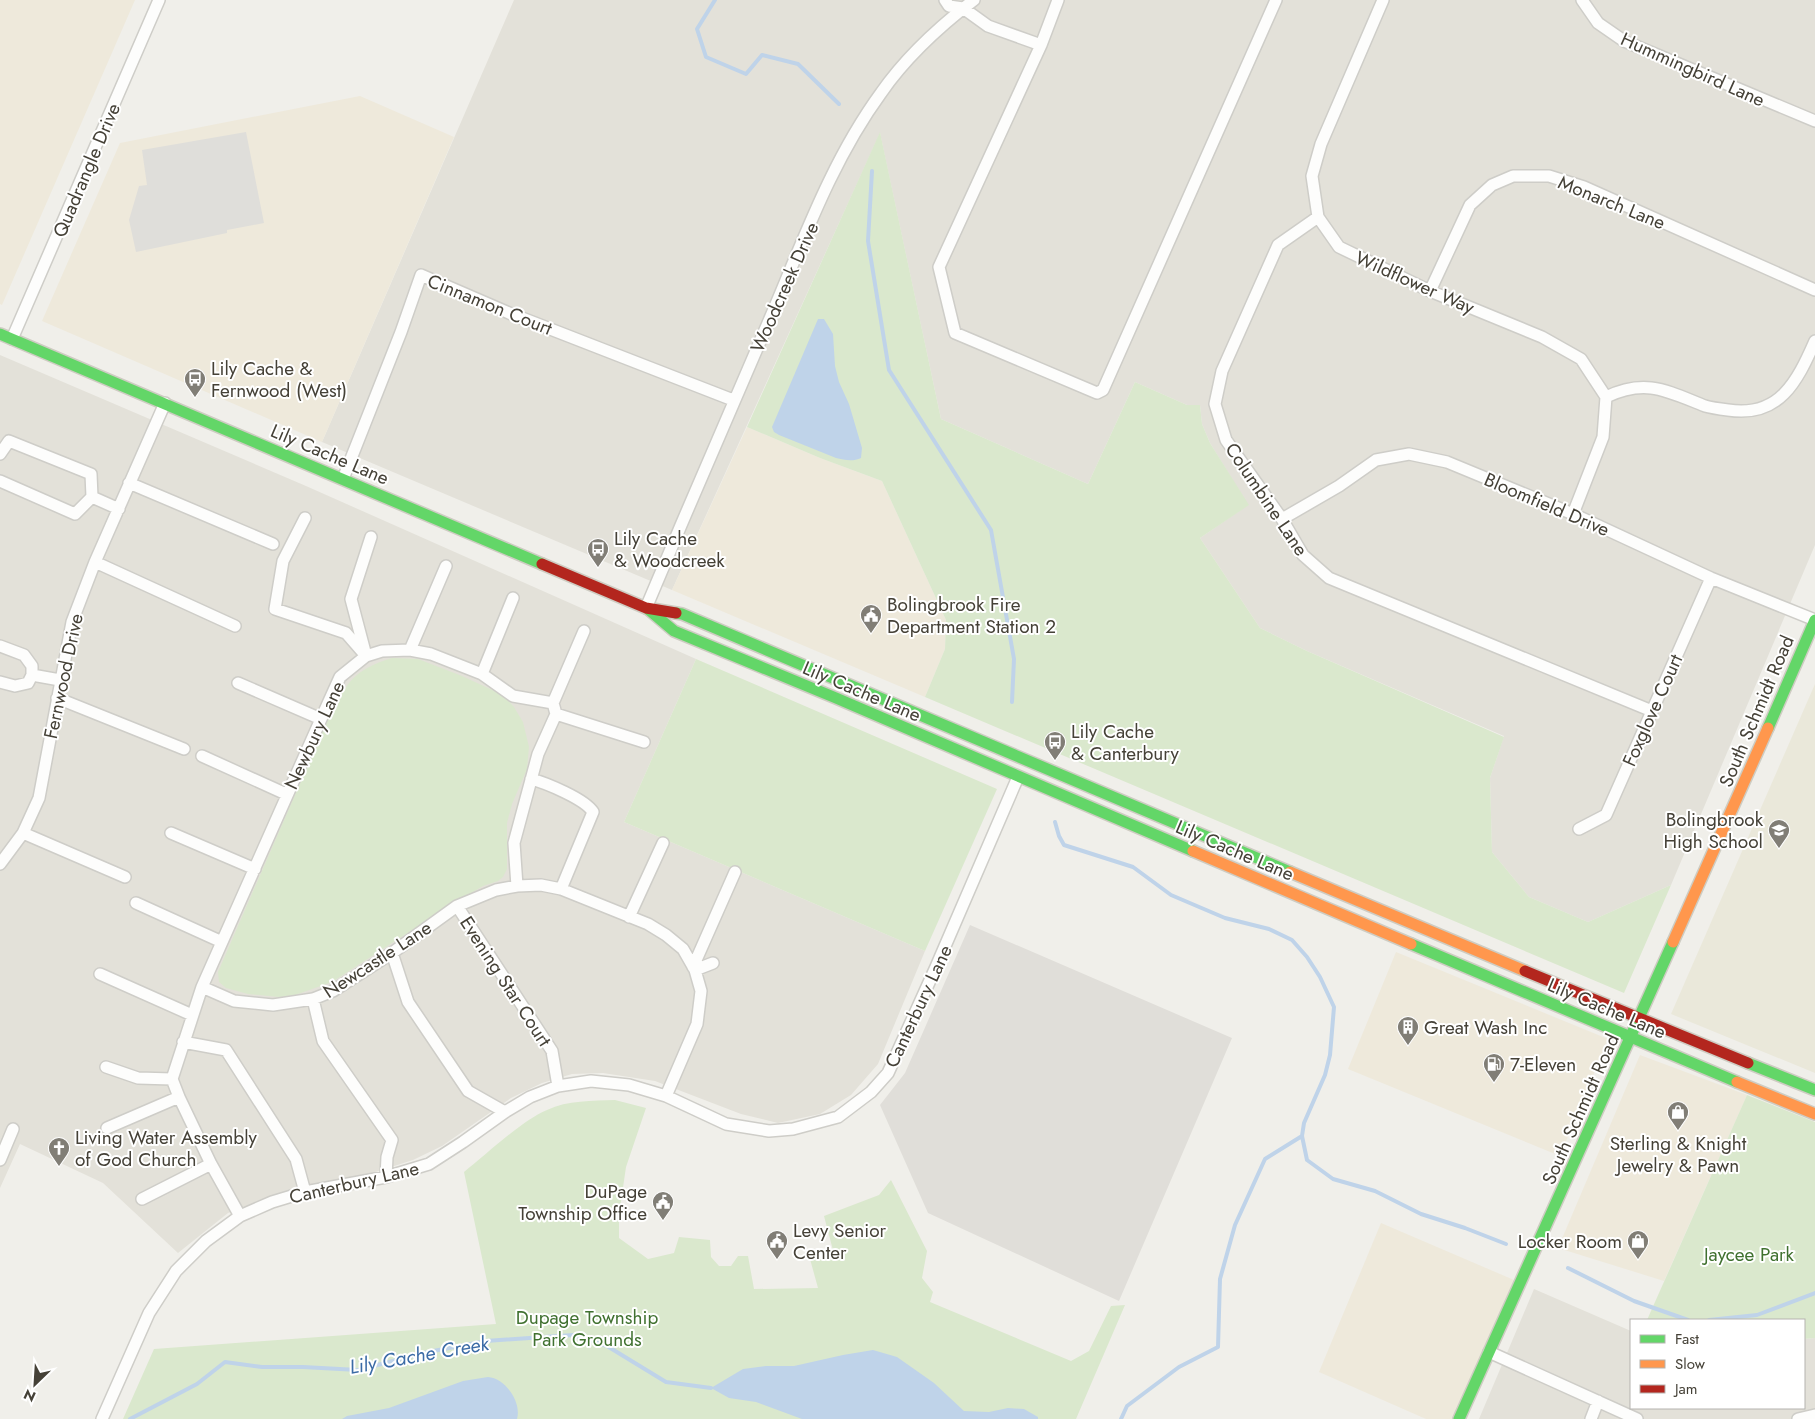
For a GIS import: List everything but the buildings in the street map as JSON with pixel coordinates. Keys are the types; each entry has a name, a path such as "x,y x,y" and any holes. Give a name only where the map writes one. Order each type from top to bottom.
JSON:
{"street":[{"name":"Quadrangle Drive","path":"12,339 159,0"},
{"path":"945,0 949,6 963,8 988,26 1041,45"},
{"name":"Woodcreek Drive","path":"646,608 733,400 831,178 857,130 881,92 910,56 974,0"},
{"path":"1058,0 1041,45 939,267 955,334 1097,393 1101,392 1276,0"},
{"name":"Wildflower Way","path":"1383,0 1320,144 1312,176 1318,217 1339,248 1430,291 1542,337 1582,358 1606,397"},
{"name":"Hummingbird Lane","path":"1582,0 1598,23 1624,41 1815,122"},
{"name":"Monarch Lane","path":"1430,291 1470,205 1492,185 1513,176 1549,176 1584,187 1815,290"},
{"name":"Columbine Lane","path":"1318,217 1278,245 1222,371 1215,404 1226,440 1282,519 1303,555 1329,578 1652,711"},
{"name":"Cinnamon Court","path":"343,479 401,332 421,275 510,314 733,400"},
{"name":"Lily Cache Lane","path":"0,334 646,608 682,614 1639,1019 1815,1090"},
{"path":"1572,514 1603,436 1606,397 1621,390 1645,387 1668,390 1708,407 1753,412 1774,403 1792,384 1803,369 1815,341"},
{"name":"Fernwood Drive","path":"1,861 23,834 39,798 72,622 95,562 165,403"},
{"path":"0,454 9,441 91,474 92,497 75,514 0,481"},
{"name":"Bloomfield Drive","path":"1282,519 1339,486 1376,460 1409,454 1447,462 1572,514 1711,578 1815,620"},
{"path":"129,483 273,544"},
{"path":"92,497 119,509"},
{"path":"305,518 283,561 275,609 346,633 366,656"},
{"path":"366,656 351,599 371,537"},
{"path":"95,562 235,626"},
{"path":"410,650 446,566"},
{"name":"Foxglove Court","path":"1579,829 1606,815 1711,578"},
{"path":"482,674 512,598"},
{"name":"Lily Cache Lane","path":"646,608 674,631 1815,1114"},
{"name":"South Schmidt Road","path":"1460,1419 1731,814 1815,620"},
{"path":"584,632 538,754 514,843 517,886 542,885 561,889 648,924 666,935 683,949 694,968 701,991 697,1024 666,1096"},
{"path":"0,646 24,655 32,666 32,674 28,682 15,686 0,682"},
{"name":"Newbury Lane","path":"172,1078 202,987 255,869 286,794 340,677 366,656 382,651 410,650 432,654 482,674 513,696 554,708 644,742"},
{"path":"32,674 60,680"},
{"path":"238,683 321,719"},
{"path":"57,698 184,749"},
{"path":"202,756 286,794"},
{"path":"1018,777 1025,759"},
{"name":"Canterbury Lane","path":"102,1419 149,1313 176,1271 206,1241 240,1216 272,1202 305,1192 386,1177 429,1164 504,1112 530,1097 558,1086 591,1081 629,1085 666,1096 726,1124 770,1131 793,1129 838,1117 871,1092 888,1073 1018,777"},
{"path":"531,779 546,783 568,794 590,807 593,812 561,889"},
{"path":"171,833 255,869"},
{"path":"23,834 125,876"},
{"path":"629,917 663,843"},
{"path":"694,968 735,872"},
{"name":"Newcastle Lane","path":"202,987 234,1001 273,1005 313,999 332,991 392,953 457,906 496,890 517,886"},
{"path":"136,903 222,942"},
{"name":"Evening Star Court","path":"457,906 552,1051 558,1086"},
{"path":"392,953 408,1002 468,1091 504,1112"},
{"path":"694,968 713,963"},
{"path":"100,974 192,1015"},
{"path":"313,999 323,1041 392,1140 387,1157 386,1177"},
{"path":"183,1042 226,1050 296,1159 305,1192"},
{"path":"106,1067 138,1078 172,1078 211,1164 240,1216"},
{"path":"107,1128 179,1097"},
{"path":"0,1160 13,1130"},
{"path":"142,1199 211,1164"},
{"path":"1489,1352 1637,1419"},
{"path":"1591,1419 1598,1401"},
{"path":"1798,1419 1815,1415"}],"shaded area":[{"path":"0,0 135,0 2,305 0,304"},
{"path":"514,0 1815,0 1815,545 1671,885 1588,922 1529,897 1492,852 1490,778 1504,736 1307,651 1260,628 1200,538 1248,505 1210,443 1202,424 1200,405 1187,405 1135,382 1088,484 941,419 880,133 672,590 322,442"},
{"path":"360,96 454,137 322,442 42,321 120,143"},
{"path":"246,132 264,223 227,230 227,233 136,252 129,220 139,186 147,185 142,150"},
{"path":"0,355 306,486 696,659 624,822 925,951 878,1064 851,1095 820,1114 778,1123 741,1114 655,1081 603,1073 572,1074 542,1083 511,1098 442,1146 413,1160 369,1174 293,1189 228,1213 178,1253 103,1183 20,1144 0,1188"},
{"path":"747,427 820,458 882,481 946,620 945,649 925,697 672,590"},
{"name":"Bolingbrook High School","path":"1815,684 1815,1073 1671,1014"},
{"path":"970,925 1232,1038 1119,1301 928,1213 880,1105 905,1073"},
{"path":"1396,952 1608,1039 1560,1156 1348,1069"},
{"path":"1640,1055 1747,1095 1664,1281 1558,1248"},
{"path":"1381,1223 1514,1280 1453,1419 1426,1419 1319,1372"},
{"path":"1534,1289 1630,1331 1630,1409 1805,1409 1805,1339 1815,1338 1815,1419 1479,1419"}],"green space":[{"path":"880,132 941,419 1088,484 1135,382 1187,405 1200,405 1202,424 1210,443 1249,505 1200,538 1260,628 1307,651 1504,737 1490,778 1492,852 1529,897 1588,922 1671,885 1624,993 925,697 945,649 946,620 882,481 820,458 747,427"},
{"path":"392,658 418,659 462,676 503,695 514,707 523,722 529,747 527,769 512,804 507,823 507,869 503,877 498,881 483,886 449,906 332,982 295,995 279,997 248,994 226,988 219,982 218,972 328,719 340,696 352,679 368,668"},
{"path":"696,659 997,789 925,951 624,822"},
{"name":"Jaycee Park","path":"1747,1095 1815,1122 1815,1338 1805,1339 1805,1319 1647,1319"},
{"name":"Dupage Township Park Grounds","path":"615,1100 646,1108 626,1167 619,1215 619,1238 648,1259 674,1253 679,1237 710,1240 711,1257 719,1266 731,1266 738,1256 748,1256 754,1289 818,1288 810,1259 834,1254 824,1216 879,1195 891,1180 927,1251 922,1278 933,1292 930,1302 1071,1361 1089,1351 1111,1306 1125,1305 1076,1419 123,1419 154,1349 496,1324 464,1172 515,1130 547,1110 563,1104"}],"water":[{"path":"818,319 824,319 833,334 835,366 839,382 849,404 862,448 861,458 855,460 836,458 779,435 774,432 772,427"},
{"path":"873,1350 897,1357 934,1383 964,1411 989,1412 1008,1408 1024,1409 1038,1417 1038,1419 802,1419 756,1402 729,1398 711,1388 743,1369 766,1366 794,1366"},
{"path":"488,1377 494,1378 511,1392 517,1405 517,1419 342,1419 347,1416 389,1408 463,1381"}],"waterway":[{"path":"715,0 697,29 706,57 746,74 762,55 798,64 839,104"},
{"path":"872,171 868,241 889,370 991,530 1014,659 1012,702"},
{"path":"1055,822 1064,845 1133,867 1171,895 1225,918 1269,929 1292,940 1307,957 1320,977 1334,1007 1330,1055 1325,1075 1304,1123 1302,1136 1307,1160 1333,1179 1375,1191 1421,1214 1506,1244"},
{"path":"1121,1419 1127,1406 1179,1367 1218,1347 1220,1279 1235,1225 1265,1159 1302,1136"},
{"path":"1568,1268 1634,1301 1685,1319"},
{"path":"1719,1319 1757,1315 1815,1293"},
{"name":"Lily Cache Creek","path":"130,1419 197,1384 225,1362 262,1367 358,1370 428,1352 486,1341 573,1335 607,1346 666,1382 711,1388"}],"traffic: fast":[{"path":"0,334 542,564"},
{"path":"648,609 674,631 836,698 1193,851"},
{"path":"676,613 1290,872"},
{"path":"1768,728 1815,620"},
{"path":"1459,1419 1673,942"},
{"path":"1411,944 1737,1082"},
{"path":"1748,1063 1815,1090"}],"traffic: slow":[{"path":"1673,942 1768,728"},
{"path":"1193,851 1411,944"},
{"path":"1290,872 1525,971"},
{"path":"1737,1082 1815,1114"}],"traffic: jam":[{"path":"542,564 646,608 676,613"},
{"path":"1525,971 1748,1063"}],"place":[{"name":"Lily Cache & Fernwood (West)","path":"195,398"},
{"name":"Lily Cache & Woodcreek","path":"598,568"},
{"name":"Bolingbrook Fire Department Station 2","path":"871,634"},
{"name":"Lily Cache & Canterbury","path":"1055,761"},
{"name":"Bolingbrook High School","path":"1779,849"},
{"name":"Great Wash Inc","path":"1408,1046"},
{"name":"7-Eleven","path":"1494,1083"},
{"name":"Sterling & Knight Jewelry & Pawn","path":"1678,1131"},
{"name":"Living Water Assembly of God Church","path":"59,1167"},
{"name":"DuPage Township Office","path":"663,1221"},
{"name":"Levy Senior Center","path":"777,1260"},
{"name":"Locker Room","path":"1638,1260"}]}
